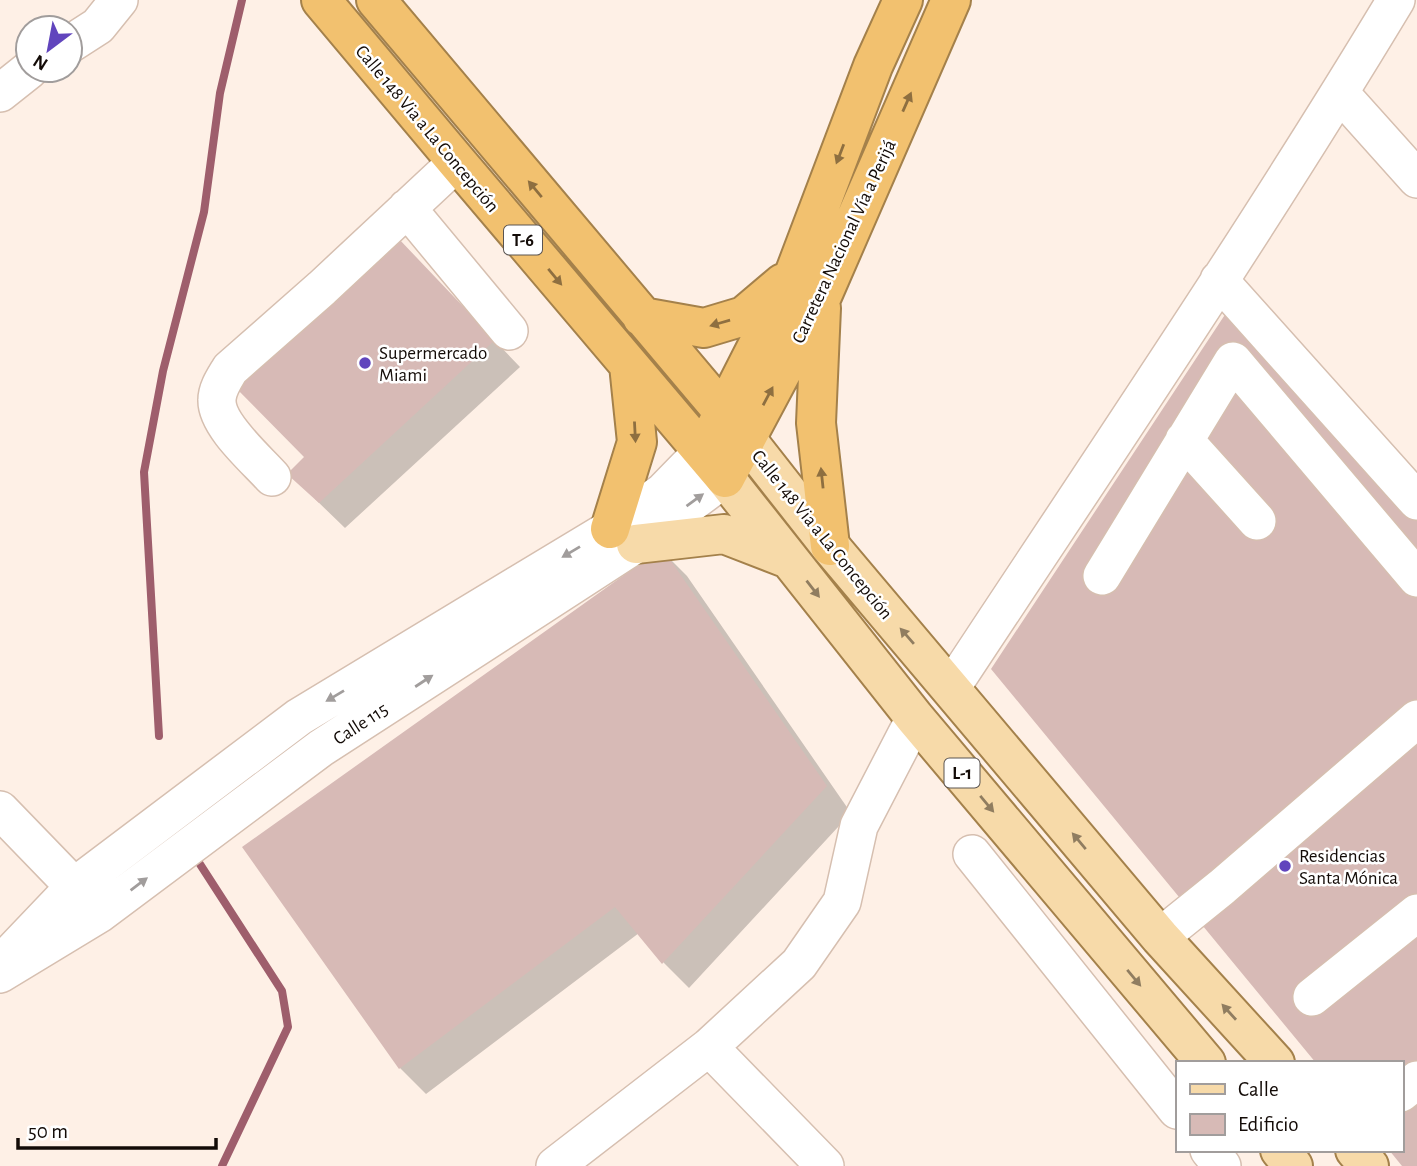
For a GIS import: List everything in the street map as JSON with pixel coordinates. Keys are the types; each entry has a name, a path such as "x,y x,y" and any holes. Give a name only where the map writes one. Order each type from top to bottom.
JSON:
{"highway":[{"name":"Calle 148 Via a La Concepción","path":"321,0 714,465"},
{"name":"Calle 148 Via a La Concepción","path":"376,0 735,426"},
{"name":"Carretera Nacional Vía a Perijá","path":"809,284 873,66 903,0"},
{"name":"Carretera Nacional Vía a Perijá","path":"714,465 809,284 951,0"},
{"path":"642,317 704,328 744,316 809,284 816,423 830,546"},
{"path":"623,536 637,442 629,365"}],"main road":[{"name":"Calle 148 Via a La Concepción","path":"735,426 830,546 1160,937 1273,1061"},
{"name":"Calle 148 Via a La Concepción","path":"714,465 915,718 1204,1061"},
{"path":"623,536 724,534 788,558"},
{"path":"1282,1152 1293,1166"},
{"path":"1357,1152 1369,1166"}],"street":[{"path":"84,35 98,26 119,0"},
{"path":"951,688 1340,93 1395,0"},
{"path":"0,93 14,82"},
{"path":"1340,93 1417,179"},
{"path":"272,477 219,415 217,399 221,384 230,369 322,288 457,162"},
{"path":"407,208 509,331"},
{"path":"1219,280 1417,501"},
{"path":"1102,576 1233,361 1417,578"},
{"path":"1184,440 1257,521"},
{"name":"Calle 115","path":"0,974 99,914 321,748 623,536 663,492 714,465"},
{"name":"Calle 115","path":"0,965 75,886 299,717 623,536"},
{"path":"555,1166 709,1048 799,964 842,902 859,826 915,718"},
{"path":"1160,937 1417,719"},
{"path":"0,810 99,914"},
{"path":"972,854 1176,1109"},
{"path":"1312,997 1417,913"},
{"path":"709,1048 825,1166"},
{"path":"1403,1091 1417,1080"},
{"path":"1211,1152 1222,1166"}],"building":[{"name":"Supermercado Miami","path":"398,238 495,340 319,503 287,474 304,457 235,387"},
{"name":"Residencias Santa Mónica","path":"1232,304 1417,514 1417,1166 1402,1166 1391,1152 1403,1152 1403,1061 1314,1061 991,669"},
{"path":"662,548 827,786 662,964 615,907 399,1069 242,847"}],"waterway":[{"path":"159,736 144,472 163,371 204,212 220,93 242,0"},
{"path":"196,858 282,991 288,1027 222,1166"}],"place":[{"name":"Supermercado Miami","path":"365,363"},
{"name":"Residencias Santa Mónica","path":"1285,866"}]}
